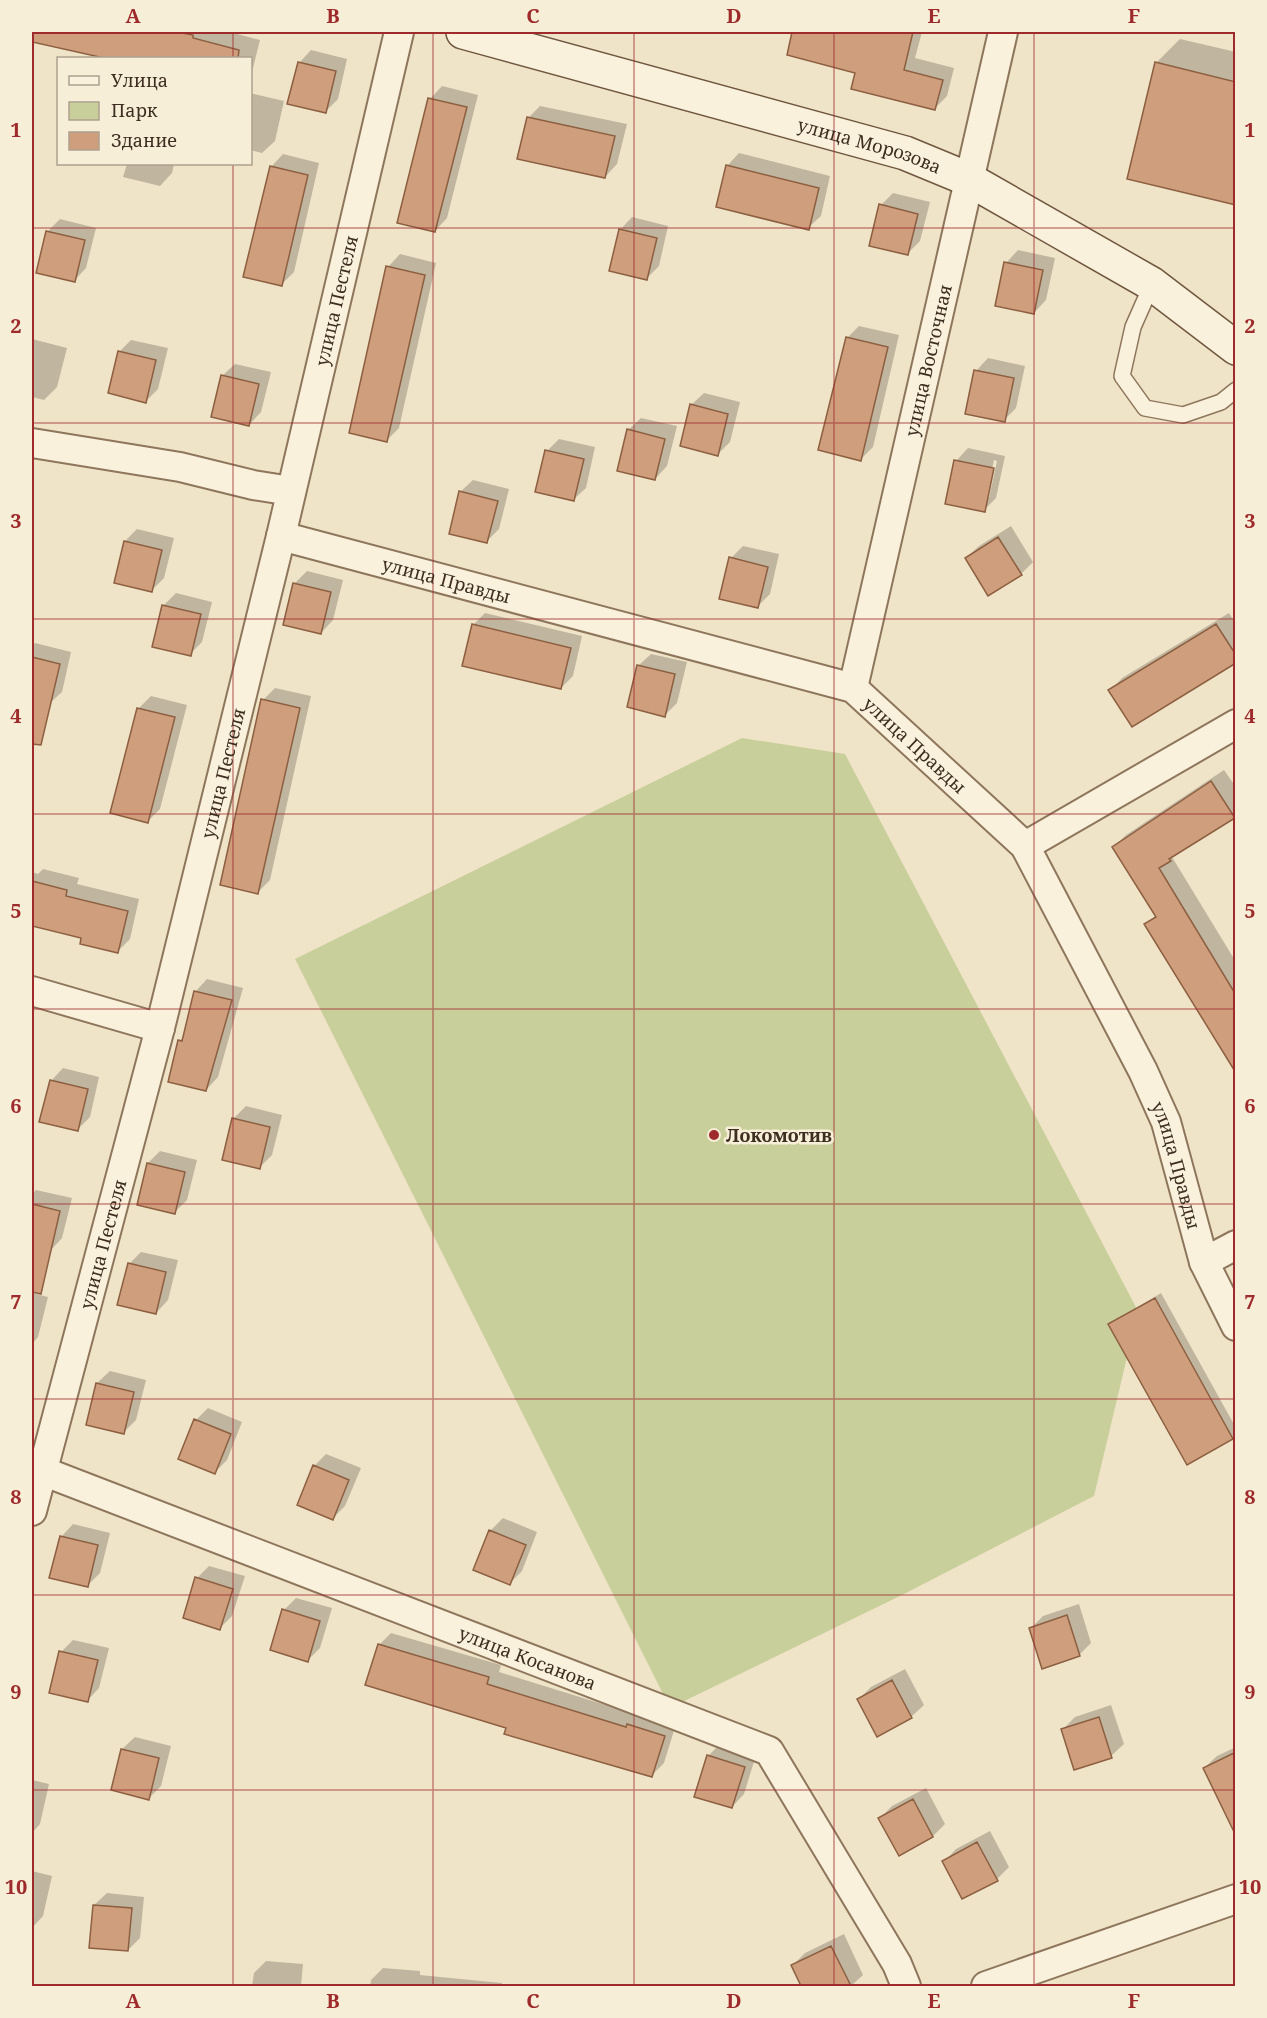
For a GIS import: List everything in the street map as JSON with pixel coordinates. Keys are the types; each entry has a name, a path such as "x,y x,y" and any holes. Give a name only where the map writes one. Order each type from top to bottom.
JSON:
{"main road":[{"name":"улица Морозова","path":"463,32 905,153 968,178 1152,284 1236,348"}],"street":[{"name":"улица Пестеля","path":"32,1511 37,1469 160,1028 281,536 399,32"},
{"name":"улица Восточная","path":"853,688 1003,32"},
{"path":"32,443 180,467 291,492"},
{"name":"улица Правды","path":"281,536 853,688 1025,846 1143,1071 1166,1122 1204,1262 1236,1326"},
{"path":"1025,846 1236,724"},
{"path":"32,992 160,1028"},
{"path":"1204,1262 1236,1245"},
{"name":"улица Косанова","path":"37,1469 769,1751 897,1964 906,1986"},
{"path":"986,1986 1236,1899"}],"lane":[{"path":"1152,284 1133,327 1122,376 1145,408 1183,415 1221,402 1236,390"}],"green space":[{"name":"Локомотив","path":"742,738 845,754 1138,1311 1094,1496 904,1594 670,1708 295,959"}],"building":[{"path":"32,32 177,32 239,50 238,57 100,57 32,42"},
{"path":"792,32 913,32 904,70 943,80 935,110 851,89 855,73 787,55"},
{"path":"298,62 336,71 326,113 287,104"},
{"path":"1155,62 1236,82 1236,205 1127,179"},
{"path":"428,98 467,107 435,232 397,223"},
{"path":"527,117 615,136 605,178 517,159"},
{"path":"726,165 819,188 809,230 716,207"},
{"path":"270,166 308,175 282,286 243,277"},
{"path":"879,204 918,214 908,255 869,246"},
{"path":"619,229 657,238 647,280 609,271"},
{"path":"46,231 85,240 75,282 36,273"},
{"path":"1004,262 1043,270 1034,314 995,306"},
{"path":"386,266 425,275 387,442 349,433"},
{"path":"846,337 888,347 861,461 818,450"},
{"path":"118,351 156,360 146,403 108,393"},
{"path":"974,370 1014,378 1005,422 965,414"},
{"path":"221,375 259,384 249,426 211,417"},
{"path":"690,404 728,414 718,456 680,446"},
{"path":"627,429 665,439 655,480 617,471"},
{"path":"545,450 584,459 574,501 535,492"},
{"path":"954,460 994,468 985,512 945,504"},
{"path":"459,491 498,501 487,543 449,534"},
{"path":"998,537 1022,575 988,596 965,558"},
{"path":"124,541 162,550 152,592 114,583"},
{"path":"729,557 768,567 758,608 719,599"},
{"path":"293,583 331,592 321,634 283,625"},
{"path":"162,605 201,614 191,656 152,647"},
{"path":"472,624 571,648 561,689 462,666"},
{"path":"1216,624 1236,655 1236,663 1132,727 1108,690"},
{"path":"32,657 60,664 41,745 32,744"},
{"path":"637,665 675,674 665,717 627,707"},
{"path":"261,699 300,708 258,894 220,885"},
{"path":"137,708 175,717 148,823 110,813"},
{"path":"1211,781 1235,818 1169,859 1171,861 1159,868 1236,995 1236,1073 1144,924 1156,917 1112,847"},
{"path":"32,881 67,890 66,896 128,911 118,953 80,944 81,938 32,926"},
{"path":"194,991 232,1000 206,1091 168,1082 178,1040 182,1041"},
{"path":"50,1080 88,1089 78,1131 39,1122"},
{"path":"232,1118 270,1127 260,1169 222,1160"},
{"path":"147,1163 185,1172 175,1214 137,1205"},
{"path":"32,1204 60,1211 41,1294 32,1292"},
{"path":"128,1263 166,1272 156,1314 117,1305"},
{"path":"1155,1298 1233,1439 1187,1465 1108,1324"},
{"path":"96,1383 134,1392 124,1434 86,1425"},
{"path":"194,1419 231,1434 215,1474 178,1459"},
{"path":"313,1465 349,1480 333,1520 297,1505"},
{"path":"489,1530 526,1545 510,1585 473,1570"},
{"path":"60,1536 98,1545 88,1587 49,1578"},
{"path":"195,1577 233,1589 220,1630 183,1618"},
{"path":"282,1609 320,1621 308,1662 270,1650"},
{"path":"1067,1615 1080,1656 1042,1669 1029,1628"},
{"path":"378,1644 489,1677 487,1684 626,1727 627,1724 665,1736 652,1777 504,1734 506,1728 365,1685"},
{"path":"59,1651 98,1660 88,1702 49,1693"},
{"path":"892,1680 912,1718 877,1737 857,1699"},
{"path":"1099,1717 1112,1758 1074,1770 1061,1729"},
{"path":"121,1749 159,1758 149,1800 111,1790"},
{"path":"1236,1752 1236,1836 1203,1768"},
{"path":"707,1755 745,1767 732,1808 694,1797"},
{"path":"913,1799 933,1837 899,1856 878,1818"},
{"path":"977,1842 998,1881 962,1899 942,1861"},
{"path":"93,1905 132,1908 128,1951 89,1948"},
{"path":"831,1946 851,1986 801,1986 791,1965"}],"place":[{"name":"Локомотив","path":"714,1135"}]}
